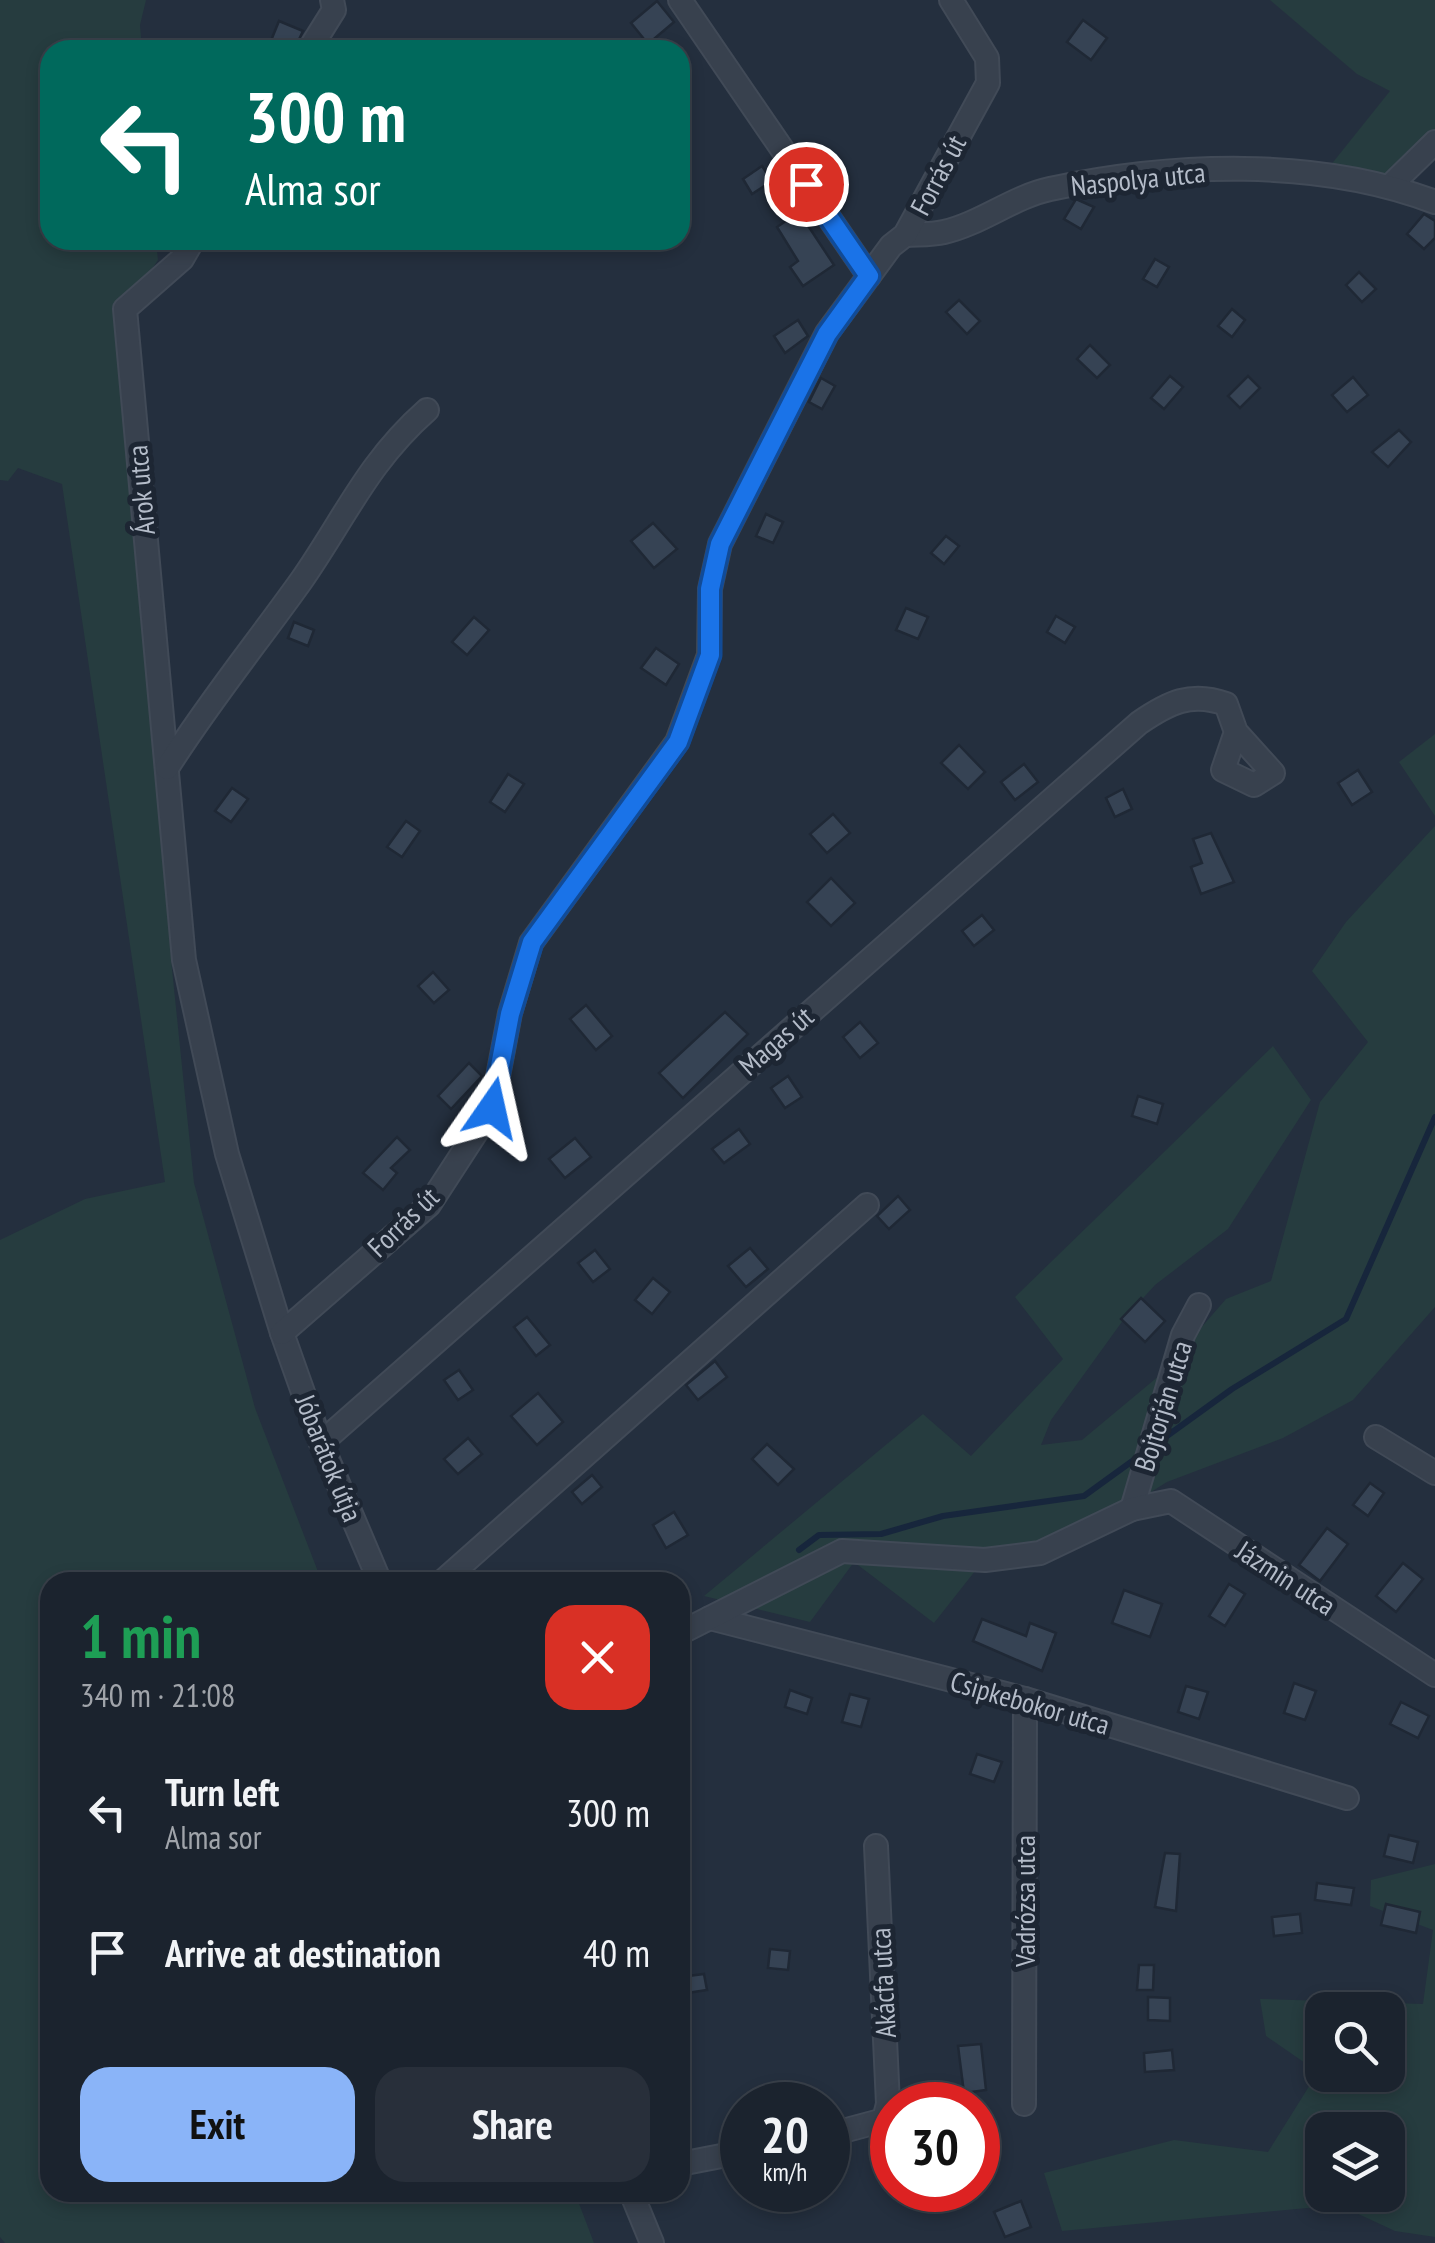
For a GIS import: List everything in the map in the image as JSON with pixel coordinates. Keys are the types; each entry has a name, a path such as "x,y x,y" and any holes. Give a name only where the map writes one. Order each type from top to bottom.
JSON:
{"street":[{"path":"680,0 869,276"},
{"name":"Forrás út","path":"282,1333 429,1205 492,1108 510,1014 532,942 678,742 710,655 710,589 720,544 827,334 891,246 906,236 988,83 987,58 951,0"},
{"path":"315,40 333,5"},
{"path":"1391,185 1435,142"},
{"name":"Naspolya utca","path":"906,236 945,232 1046,190 1173,170 1273,172 1391,185 1435,202"},
{"name":"Árok utca","path":"187,250 126,309 184,960 227,1154 282,1333"},
{"path":"167,768 303,578 359,484 402,432 427,410"},
{"name":"Magas út","path":"321,1443 1139,723 1170,701 1206,697 1226,704 1236,732"},
{"path":"453,1572 866,1205"},
{"name":"Bojtorján utca","path":"1132,1509 1183,1334 1199,1305"},
{"name":"Jóbarátok útja","path":"282,1333 321,1443 376,1572"},
{"path":"1376,1437 1435,1473"},
{"name":"Jázmin utca","path":"1132,1509 1171,1501 1435,1675"},
{"path":"690,1628 842,1551 986,1560 1040,1553 1132,1509"},
{"name":"Csipkebokor utca","path":"710,1618 1025,1698 1347,1798"},
{"name":"Vadrózsa utca","path":"1024,2104 1025,1698"},
{"name":"Akácfa utca","path":"850,2129 884,2120 888,2104 876,1846"},
{"path":"690,2162 720,2156"},
{"path":"635,2202 652,2243"}],"green space":[{"path":"0,0 146,0 141,40 40,40 40,250 157,250 158,260 125,309 172,969 194,1183 255,1408 318,1572 40,1572 40,2202 578,2202 594,2243 5,2243 0,2237 0,1240 85,1199 165,1182 62,484 18,468 8,481 0,480"},
{"path":"1270,0 1435,0 1435,131 1388,177 1322,176 1390,91 1357,74"},
{"path":"1435,734 1435,816 1399,762"},
{"path":"1435,826 1435,1307 1353,1400 1283,1438 1167,1482 1058,1550 979,1566 934,1623 854,1562 810,1622 704,1596 923,1414 971,1456 1063,1359 1015,1297 1273,1046 1311,1100 1228,1229 1155,1285 1124,1319 1051,1420 1041,1445 1082,1440 1160,1375 1226,1299 1271,1281 1320,1102 1368,1042 1312,971 1346,922"},
{"path":"1435,1864 1435,2237 1395,2231 1354,2212 1405,2212 1405,2112 1305,2112 1305,2208 1062,2231 1044,2173 1174,2140 1268,2152 1306,2092 1405,2092 1405,2003 1423,2004 1433,1930 1370,1906 1371,1880"},
{"path":"1260,1999 1305,2000 1305,2063 1266,2036"}],"building":[{"path":"657,1 674,22 653,40 645,40 631,23"},
{"path":"1083,20 1107,38 1091,60 1067,42"},
{"path":"279,21 303,31 299,40 271,40"},
{"path":"762,166 772,181 752,194 743,179"},
{"path":"1076,199 1094,207 1081,229 1064,219"},
{"path":"799,212 834,265 803,286 790,267 798,261 777,227"},
{"path":"1424,214 1435,221 1435,238 1424,249 1407,234"},
{"path":"1155,259 1169,267 1157,287 1143,279"},
{"path":"1359,272 1376,289 1362,302 1346,285"},
{"path":"959,300 980,321 967,334 946,312"},
{"path":"1232,309 1245,320 1232,337 1218,326"},
{"path":"798,320 808,336 785,353 774,336"},
{"path":"1090,345 1110,365 1097,378 1077,359"},
{"path":"1170,376 1183,387 1164,409 1151,398"},
{"path":"1248,376 1260,388 1240,408 1228,396"},
{"path":"1353,377 1368,395 1347,412 1332,395"},
{"path":"821,378 835,386 822,409 809,402"},
{"path":"1399,430 1411,442 1388,467 1372,452"},
{"path":"766,514 783,522 773,543 756,536"},
{"path":"653,523 677,549 654,568 631,541"},
{"path":"946,536 959,546 944,564 931,553"},
{"path":"906,608 928,617 918,639 896,630"},
{"path":"1056,616 1075,627 1065,643 1047,632"},
{"path":"474,617 489,630 467,655 452,642"},
{"path":"294,622 314,630 308,646 288,638"},
{"path":"656,648 679,664 666,685 641,668"},
{"path":"959,745 985,772 968,789 941,763"},
{"path":"1024,764 1038,782 1015,800 1001,782"},
{"path":"1358,770 1372,792 1352,805 1338,783"},
{"path":"508,774 524,784 505,812 490,802"},
{"path":"232,788 248,799 231,822 215,811"},
{"path":"1123,789 1132,809 1115,817 1106,798"},
{"path":"833,814 850,833 827,853 810,834"},
{"path":"406,821 420,831 402,857 387,847"},
{"path":"1211,833 1234,882 1201,894 1191,867 1202,863 1193,839"},
{"path":"831,878 855,903 831,926 807,902"},
{"path":"982,915 994,930 974,946 962,931"},
{"path":"433,972 449,990 434,1003 418,986"},
{"path":"586,1005 612,1036 596,1050 570,1019"},
{"path":"725,1012 748,1034 683,1098 659,1073"},
{"path":"860,1022 878,1043 860,1058 843,1037"},
{"path":"469,1063 482,1076 451,1109 438,1096"},
{"path":"788,1076 802,1097 785,1108 771,1088"},
{"path":"1138,1096 1163,1104 1157,1124 1132,1116"},
{"path":"739,1129 750,1144 724,1163 712,1149"},
{"path":"397,1137 410,1150 391,1168 397,1173 383,1190 363,1173"},
{"path":"575,1138 591,1157 565,1178 549,1159"},
{"path":"898,1196 910,1210 889,1229 877,1216"},
{"path":"750,1248 768,1269 746,1287 728,1266"},
{"path":"595,1250 610,1269 593,1282 578,1263"},
{"path":"653,1278 670,1292 652,1314 635,1300"},
{"path":"1141,1298 1165,1321 1145,1342 1121,1319"},
{"path":"527,1317 550,1345 536,1356 514,1327"},
{"path":"715,1361 727,1377 698,1400 686,1385"},
{"path":"459,1370 473,1390 458,1400 444,1380"},
{"path":"538,1393 563,1422 537,1445 511,1416"},
{"path":"468,1438 482,1454 458,1474 444,1459"},
{"path":"767,1444 794,1469 778,1485 752,1459"},
{"path":"592,1475 602,1487 582,1504 572,1492"},
{"path":"1370,1483 1384,1493 1368,1516 1353,1505"},
{"path":"674,1512 688,1535 666,1548 653,1525"},
{"path":"1327,1528 1348,1544 1320,1581 1299,1565"},
{"path":"1403,1563 1423,1579 1396,1612 1376,1596"},
{"path":"1229,1584 1245,1594 1225,1626 1209,1616"},
{"path":"1124,1590 1162,1604 1150,1637 1112,1623"},
{"path":"982,1619 1026,1636 1030,1623 1056,1633 1042,1671 973,1641"},
{"path":"1294,1683 1316,1691 1305,1720 1284,1713"},
{"path":"1186,1686 1208,1692 1199,1719 1178,1712"},
{"path":"790,1690 812,1698 807,1714 785,1707"},
{"path":"850,1694 869,1699 861,1727 842,1722"},
{"path":"1401,1702 1429,1716 1418,1738 1390,1724"},
{"path":"977,1754 1002,1762 994,1782 970,1774"},
{"path":"1389,1835 1418,1842 1413,1863 1384,1856"},
{"path":"1165,1853 1180,1854 1176,1911 1155,1907"},
{"path":"1317,1883 1354,1888 1351,1905 1315,1900"},
{"path":"1386,1904 1420,1912 1416,1933 1381,1925"},
{"path":"1300,1914 1302,1933 1274,1936 1272,1917"},
{"path":"770,1949 790,1951 788,1970 768,1968"},
{"path":"1139,1965 1154,1965 1153,1990 1137,1990"},
{"path":"704,1974 707,1990 690,1993 690,1976"},
{"path":"1148,1997 1170,1998 1170,2021 1148,2020"},
{"path":"981,2044 985,2082 963,2082 958,2046"},
{"path":"1172,2050 1174,2070 1145,2072 1144,2053"},
{"path":"1021,2201 1031,2227 1005,2237 994,2212"}],"waterway":[{"path":"1160,1441 1232,1389 1346,1319 1435,1117"},
{"path":"799,1550 819,1535 881,1534 943,1516 1084,1496 1142,1454"}],"route":[{"path":"492,1108 510,1014 532,942 678,742 710,655 710,589 720,544 827,334 869,276 806,184"}]}
